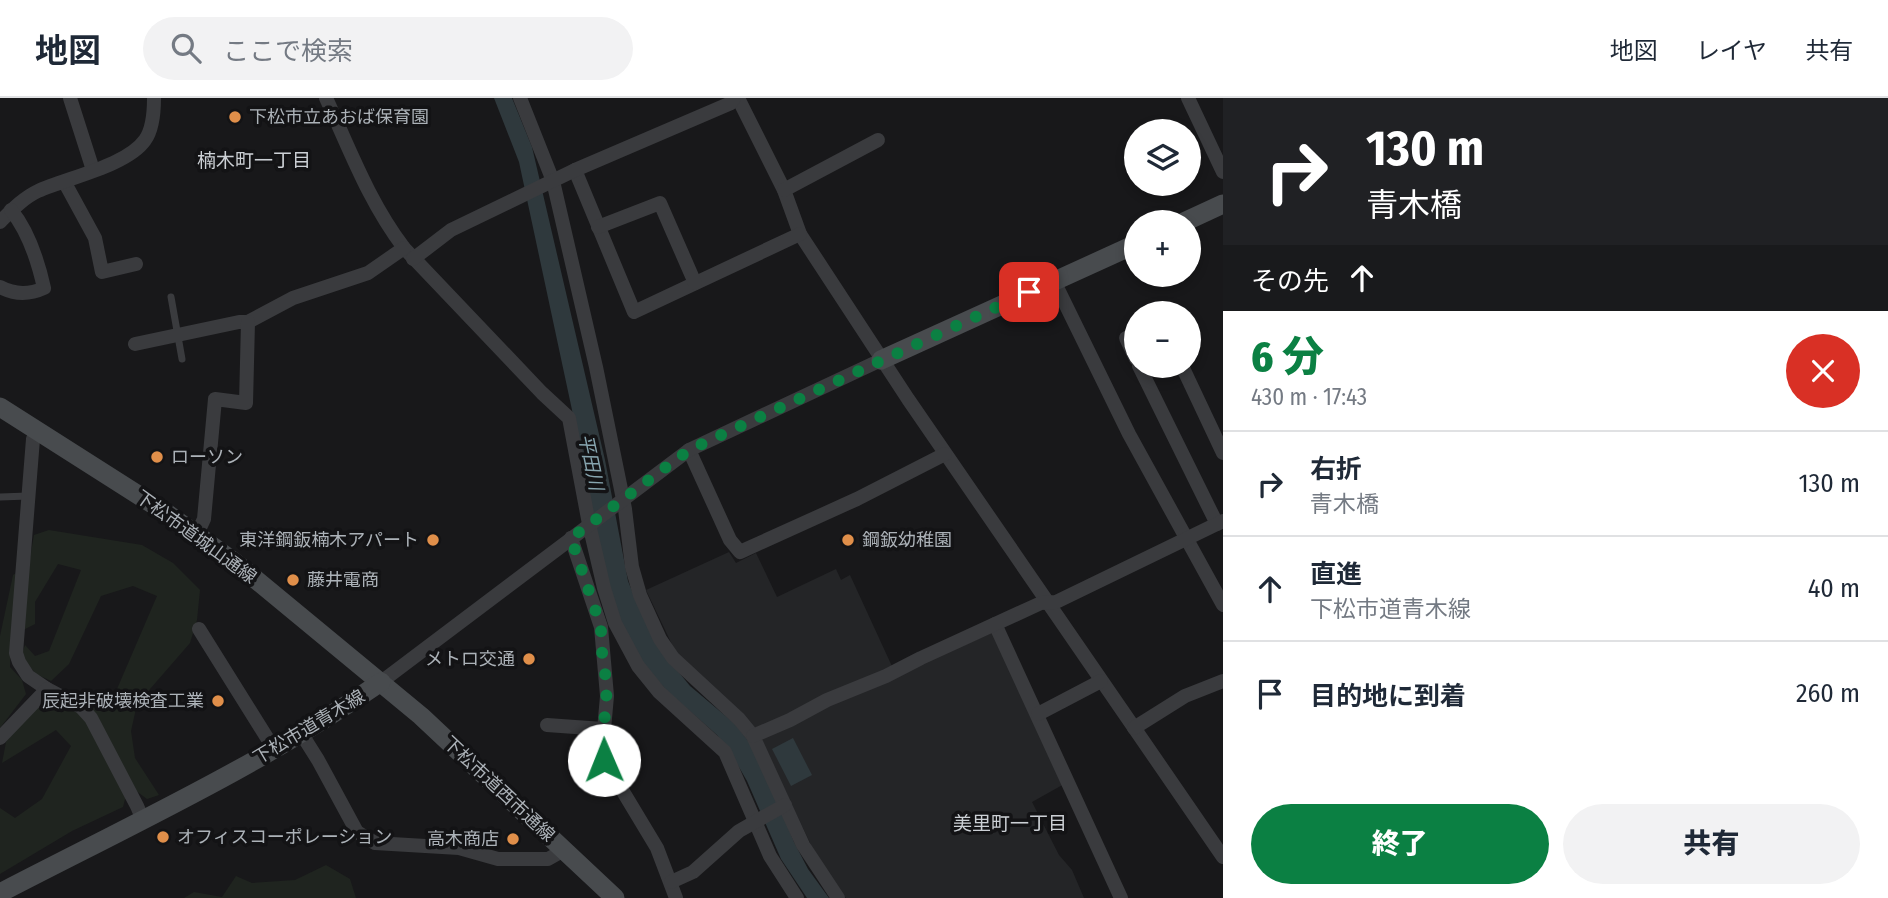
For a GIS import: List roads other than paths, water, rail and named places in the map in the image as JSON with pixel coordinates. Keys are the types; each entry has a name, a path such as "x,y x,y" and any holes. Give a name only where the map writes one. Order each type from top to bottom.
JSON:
{"street":[{"path":"70,98 93,170"},
{"path":"0,222 35,192 65,183 128,156 148,137 154,98"},
{"path":"326,98 361,178 384,221 409,253 569,418 604,588 615,623 638,666 659,692 725,752 758,818 770,856 797,898"},
{"path":"520,98 550,182 596,367 632,568 640,595 660,639 673,658 739,719 753,736 803,845 838,898"},
{"path":"135,344 248,321 293,298 368,273 575,170 731,103 736,98 784,190 800,234 881,360 1223,857"},
{"path":"1188,98 1223,172"},
{"path":"784,190 878,141"},
{"path":"575,170 634,312 800,234"},
{"path":"65,183 95,238 102,272 136,264"},
{"path":"598,227 660,203 695,283"},
{"path":"1201,214 1223,204"},
{"path":"0,287 10,292 31,294 44,288 37,260 19,220 11,211"},
{"path":"621,500 689,450 1124,249"},
{"path":"1054,281 1129,435 1188,537 1223,605"},
{"path":"197,534 204,519 215,399 247,403 248,321"},
{"path":"753,736 1041,603 1050,604 1220,523 1145,378"},
{"path":"1188,378 1223,453"},
{"name":"下松市道城山通線","path":"0,407 197,534 381,682"},
{"path":"37,431 33,439 16,653 28,676 81,707 91,719 143,820"},
{"path":"689,450 730,540 740,552 857,499 945,454"},
{"name":"下松市道青木線","path":"0,893 143,820 301,733 381,682 621,500"},
{"path":"571,538 601,627 607,687 602,752 604,760 657,848 672,893 721,845 758,818 783,806"},
{"path":"995,624 1121,898"},
{"path":"199,629 274,749"},
{"path":"1038,714 1101,681"},
{"path":"1134,728 1185,696 1223,681"},
{"name":"下松市道西市通線","path":"381,682 421,716 615,898"},
{"path":"1,736 47,689"},
{"path":"547,725 603,729"},
{"path":"301,733 357,832 375,843 459,848 498,859 548,859 564,850"}],"lane":[{"path":"171,298 182,359"},
{"path":"0,497 29,496"}],"water":[{"name":"平田川","path":"494,98 512,98 532,147 605,460 628,581 639,608 664,654 690,686 734,723 750,743 760,759 794,842 808,869 829,898 807,898 781,859 747,781 729,750 717,735 667,691 644,664 619,619 605,582 581,452 519,162"},
{"path":"793,738 812,775 791,786 772,749"}],"place":[{"name":"下松市立あおば保育園","path":"235,117"},
{"name":"ローソン","path":"157,457"},
{"name":"東洋鋼鈑楠木アパート","path":"433,540"},
{"name":"鋼鈑幼稚園","path":"848,540"},
{"name":"藤井電商","path":"293,580"},
{"name":"メトロ交通","path":"529,659"},
{"name":"辰起非破壊検査工業","path":"218,701"},
{"name":"オフィスコーポレーション","path":"163,837"},
{"name":"高木商店","path":"513,839"}],"district":[{"name":"楠木町一丁目","path":"254,160"},
{"name":"美里町一丁目","path":"1010,823"}]}
